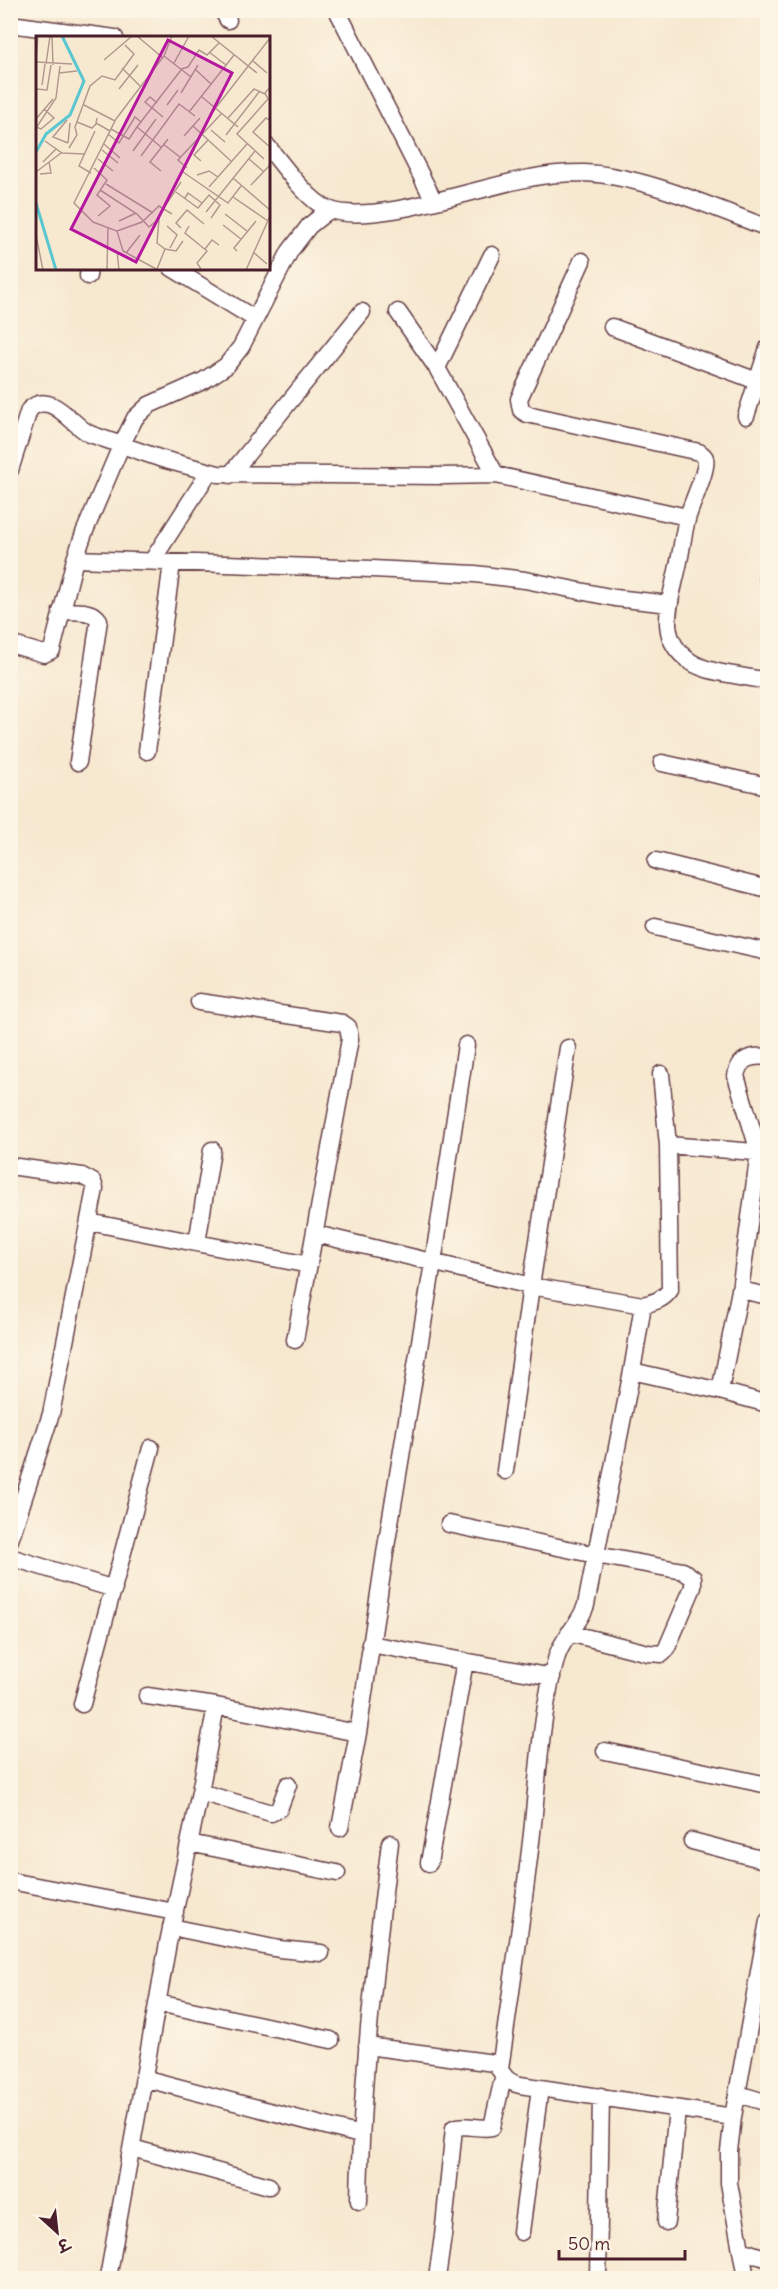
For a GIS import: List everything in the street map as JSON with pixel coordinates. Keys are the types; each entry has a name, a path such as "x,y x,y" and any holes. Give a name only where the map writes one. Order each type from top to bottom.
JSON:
{"street":[{"path":"337,10 434,201"},
{"path":"10,24 100,36"},
{"path":"270,149 307,193 329,210 361,213 395,210 529,178 559,174 603,175 684,197 768,228"},
{"path":"10,644 44,654 53,648 75,559 120,446 135,418 144,408 203,381 226,366 241,347 290,251 309,226 329,210"},
{"path":"437,368 492,255"},
{"path":"582,261 519,399 520,410 527,414 699,452 705,457 706,461 687,517 667,615 669,633 674,646 699,667 768,681"},
{"path":"175,270 255,319"},
{"path":"230,475 362,312"},
{"path":"398,312 437,368 496,475"},
{"path":"612,327 757,381"},
{"path":"746,416 768,348"},
{"path":"10,471 29,411 34,405 47,405 61,410 85,432 120,446 209,472 230,475 496,475 687,517"},
{"path":"152,561 209,472"},
{"path":"75,559 475,574 525,580 615,598 670,604"},
{"path":"147,751 172,563"},
{"path":"61,610 90,613 96,615 99,620 78,762"},
{"path":"662,763 768,786"},
{"path":"656,861 768,889"},
{"path":"656,927 768,952"},
{"path":"199,1002 342,1023 348,1027 350,1039 295,1340"},
{"path":"340,1828 358,1733 370,1644 433,1263 466,1045"},
{"path":"505,1471 568,1048"},
{"path":"720,1391 763,1153 736,1076 742,1061 752,1056 768,1057"},
{"path":"316,1234 531,1286 643,1305 656,1302 666,1296 670,1290 668,1145 662,1074"},
{"path":"668,1145 763,1153"},
{"path":"197,1243 212,1150"},
{"path":"10,1166 87,1178 93,1182 95,1189 51,1414 10,1540"},
{"path":"89,1222 309,1265"},
{"path":"740,1290 768,1296"},
{"path":"436,2278 443,2236 454,2128 458,2126 492,2127 502,2074 544,1725 552,1677 557,1654 583,1614 643,1305"},
{"path":"632,1371 768,1404"},
{"path":"82,1704 151,1448"},
{"path":"449,1524 682,1571 693,1578 693,1587 666,1650 662,1654 648,1653 569,1633"},
{"path":"10,1557 114,1589"},
{"path":"370,1644 552,1677"},
{"path":"429,1863 465,1660"},
{"path":"147,1696 216,1706 358,1733"},
{"path":"108,2278 173,1919 216,1706"},
{"path":"605,1751 768,1785"},
{"path":"200,1792 271,1813 279,1809 288,1785"},
{"path":"692,1841 768,1861"},
{"path":"189,1843 337,1873"},
{"path":"358,2201 360,2135 367,2046 390,1843"},
{"path":"10,1881 173,1919 279,1949 321,1953"},
{"path":"746,2278 729,2183 733,2117 763,1974 768,1921"},
{"path":"158,2002 331,2040"},
{"path":"367,2046 494,2063 510,2082 540,2088 733,2117"},
{"path":"143,2078 360,2135"},
{"path":"521,2232 540,2088"},
{"path":"738,2094 768,2103"},
{"path":"598,2278 601,2096"},
{"path":"666,2222 677,2109"},
{"path":"132,2148 269,2186"},
{"path":"741,2250 768,2259"}]}
